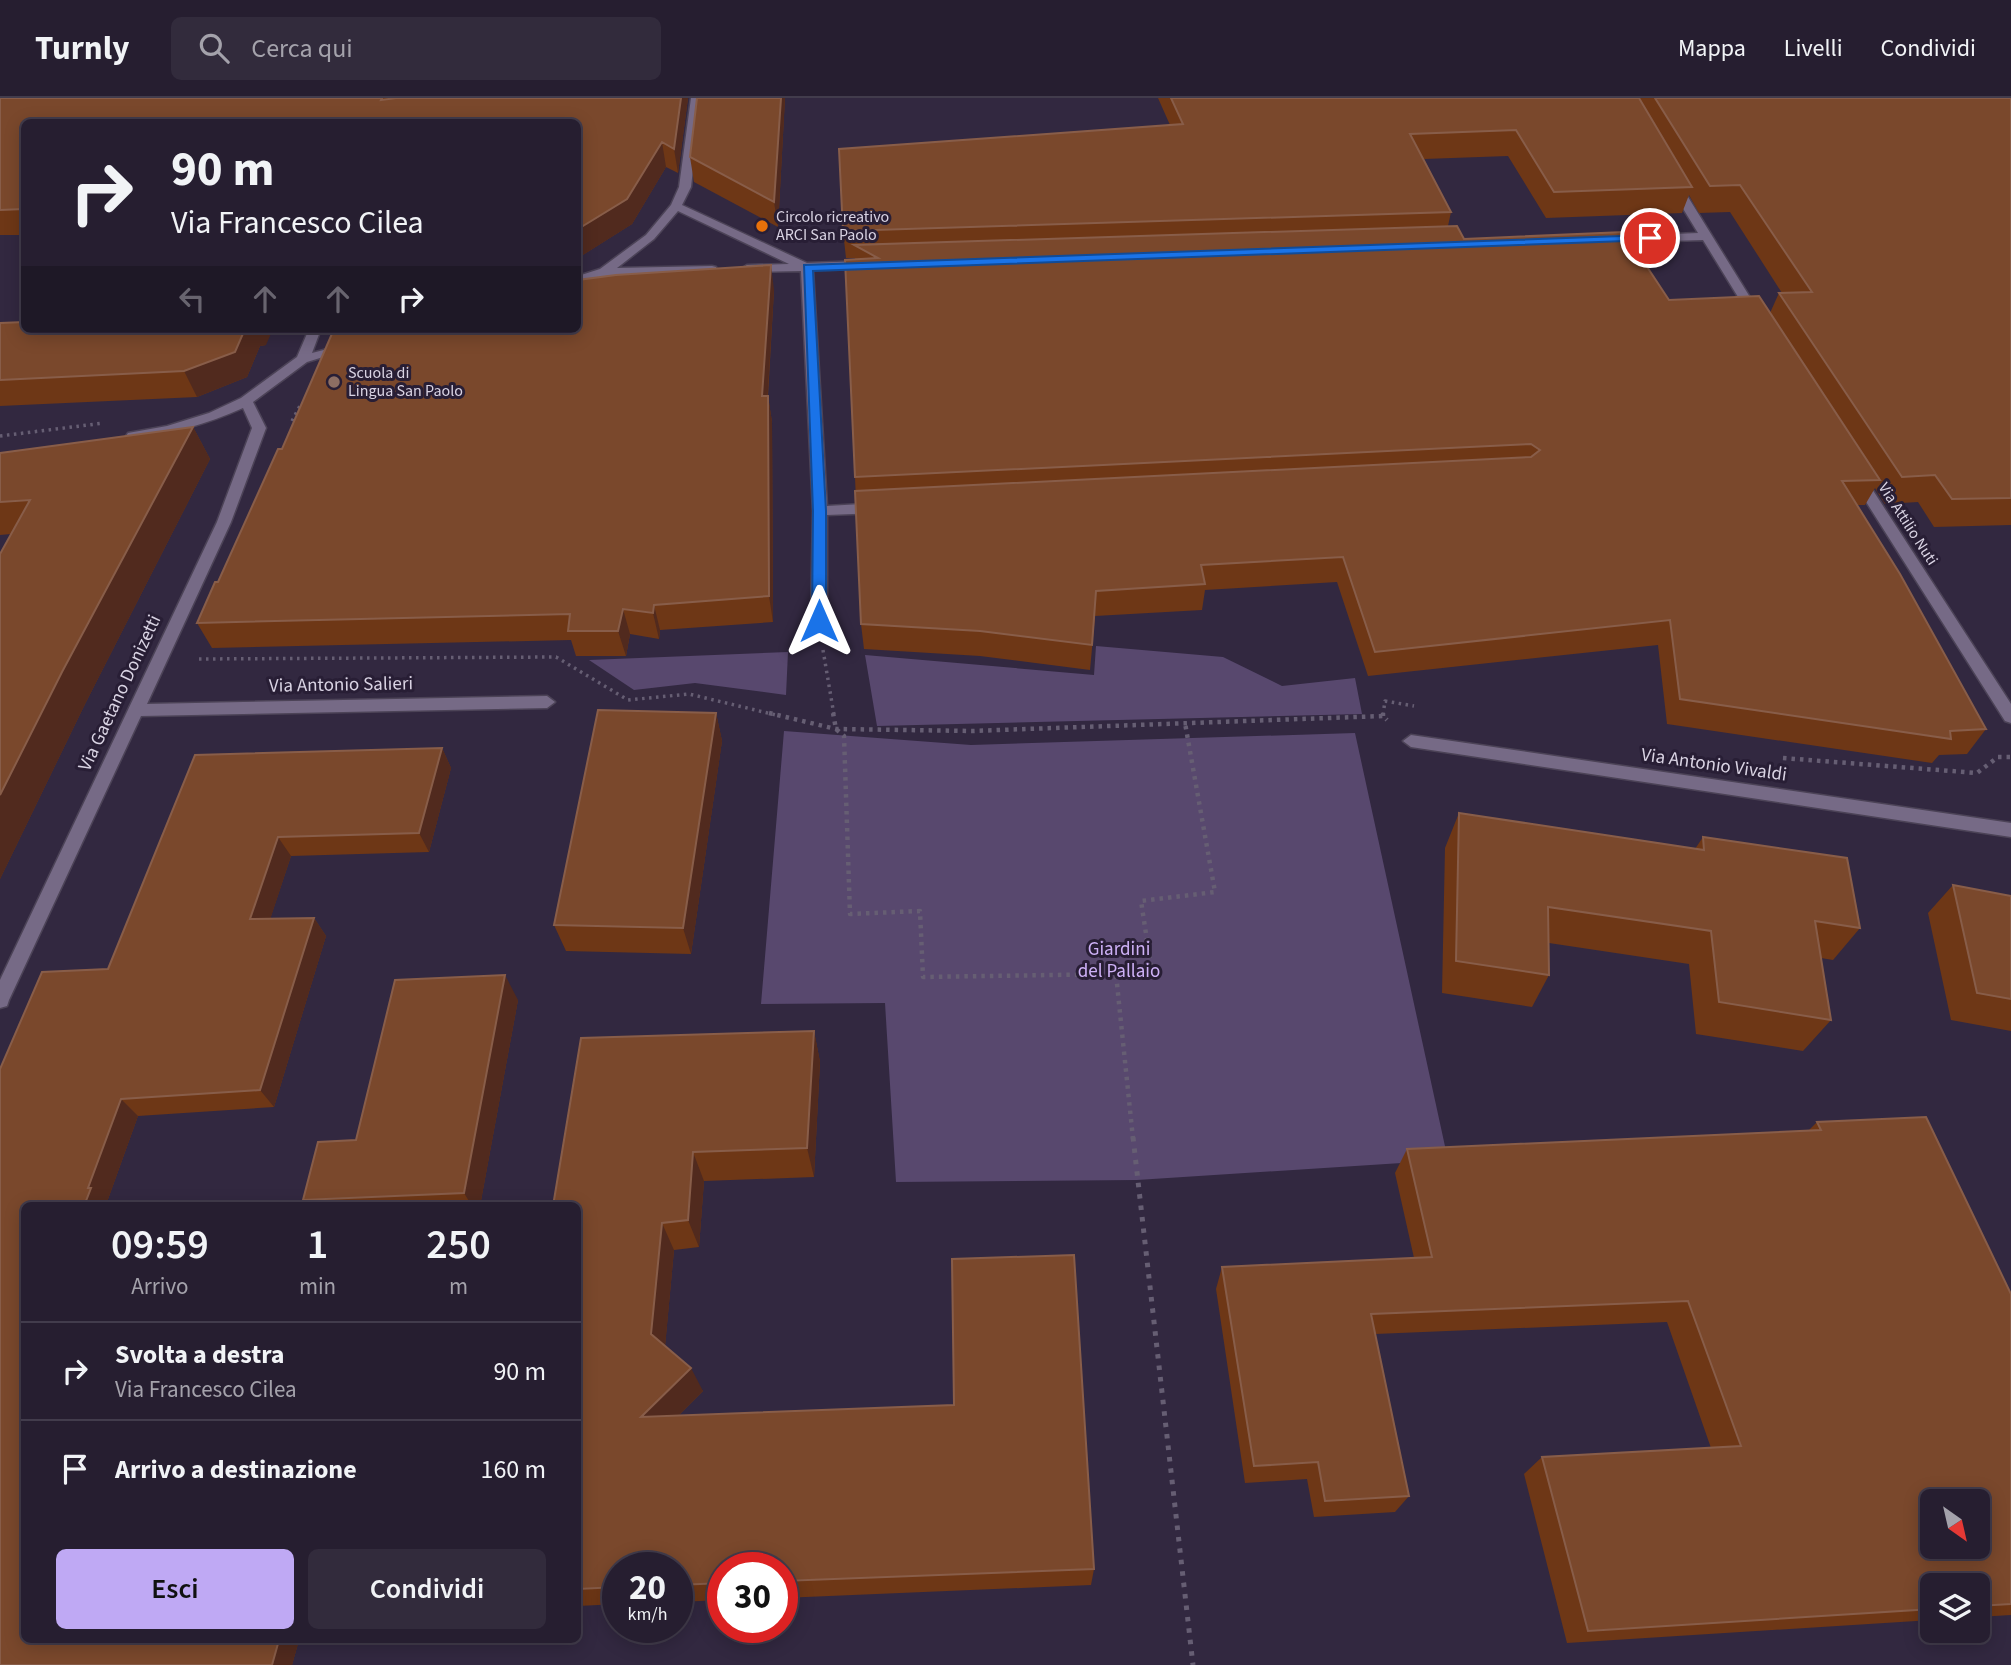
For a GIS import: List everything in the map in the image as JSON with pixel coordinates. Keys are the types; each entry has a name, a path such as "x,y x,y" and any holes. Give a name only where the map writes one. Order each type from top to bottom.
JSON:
{"street":[{"path":"604,272 650,237 676,206 685,187 696,98"},
{"path":"1664,167 1764,330"},
{"path":"676,206 807,268"},
{"path":"1594,240 1704,236"},
{"path":"740,269 876,265"},
{"path":"807,268 820,511 819,621"},
{"path":"581,279 604,272 726,270"},
{"path":"303,359 313,333"},
{"path":"122,439 169,430 214,416 246,401 303,359 353,346"},
{"name":"Via Gaetano Donizetti","path":"0,1000 224,522 259,428 246,401"},
{"name":"Via Attilio Nuti","path":"1854,470 2011,716"},
{"path":"820,511 888,507"},
{"name":"Via Antonio Salieri","path":"135,710 548,702"},
{"name":"Via Antonio Vivaldi","path":"1411,741 2011,830"}],"path":[{"path":"284,373 309,385 292,423"},
{"path":"0,436 115,422"},
{"path":"819,621 835,729 844,736 850,914 920,911 923,977 1152,973 1141,901 1215,892 1185,723"},
{"path":"191,659 556,657 628,700 689,694 835,729 972,731 1383,716 1411,741"},
{"path":"1383,716 1385,701 1425,707"},
{"path":"1772,757 1977,773 1998,757 2011,757"},
{"path":"1116,974 1193,1665"}],"green space":[{"path":"1096,646 1223,657 1282,686 1355,678 1362,714 877,726 865,655 1094,675"},
{"path":"788,652 786,695 695,683 634,690 589,660"},
{"name":"Giardini del Pallaio","path":"784,731 971,745 1355,733 1448,1160 1137,1180 896,1182 885,1003 761,1004"}],"building":[{"path":"0,98 681,98 674,149 662,142 627,199 581,227 581,119 21,119 21,209 0,210"},
{"path":"697,98 781,98 774,202 690,157"},
{"path":"1171,98 1639,98 1692,187 1554,192 1516,130 1410,134 1451,212 843,231 839,149 1183,124"},
{"path":"1655,98 2011,98 2011,498 1952,499 1935,475 1902,477 1779,293 1812,292 1740,185 1710,186"},
{"path":"1457,226 1464,239 1624,232 1669,300 1759,296 1880,480 1842,481 1900,574 1986,729 1950,731 1951,739 1680,699 1670,620 1375,652 1343,557 1201,565 1205,584 1096,591 1092,645 980,631 861,624 855,491 1531,457 1540,450 1531,444 855,477 845,260 878,258 854,245"},
{"path":"771,265 762,396 768,396 769,596 654,605 653,613 623,609 618,631 568,631 570,614 197,623 278,449 282,449 332,333 581,333 581,280"},
{"path":"21,322 21,333 243,333 235,352 184,371 0,380 0,323"},
{"path":"193,427 62,672 0,795 0,554 30,500 0,502 0,453"},
{"path":"598,710 716,713 683,928 554,925"},
{"path":"442,748 419,833 278,837 250,919 314,918 260,1090 121,1099 88,1188 91,1188 86,1202 21,1202 21,1643 278,1643 272,1665 0,1665 0,1069 42,972 108,969 195,755"},
{"path":"1459,813 1704,850 1703,837 1847,858 1860,928 1815,921 1831,1020 1719,1002 1711,931 1548,907 1549,975 1456,961"},
{"path":"1953,885 2011,896 2011,999 1977,993"},
{"path":"505,975 464,1193 303,1200 318,1142 356,1140 395,980"},
{"path":"814,1031 807,1148 693,1152 688,1220 662,1223 651,1334 691,1368 641,1417 954,1405 952,1259 1074,1255 1094,1569 798,1580 798,1552 707,1552 707,1584 693,1584 693,1552 602,1552 602,1588 581,1589 581,1202 554,1202 581,1038"},
{"path":"1926,1117 2011,1294 2011,1604 1990,1605 1990,1573 1920,1573 1920,1610 1588,1631 1542,1457 1741,1446 1688,1301 1371,1314 1409,1496 1325,1501 1318,1462 1254,1466 1222,1267 1432,1257 1407,1149 1821,1130 1817,1122"}],"place":[{"name":"Circolo ricreativo ARCI San Paolo","path":"762,226"},
{"name":"Scuola di Lingua San Paolo","path":"334,382"}],"route":[{"path":"819,621 820,511 807,268 1650,238"}]}
